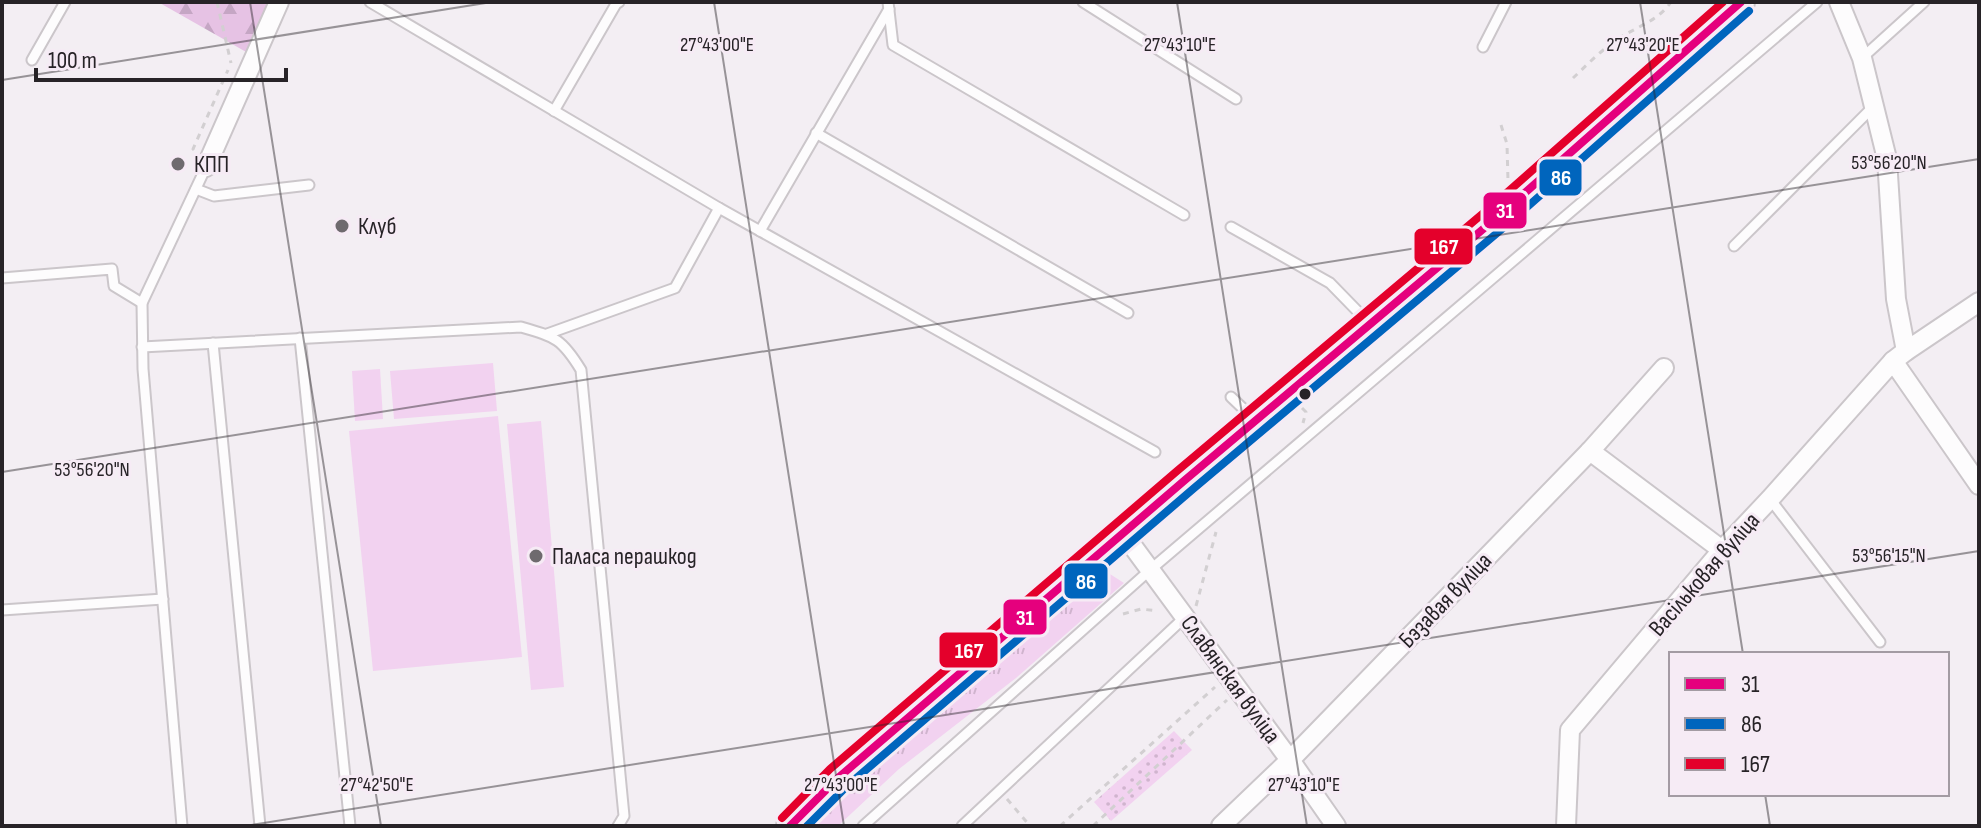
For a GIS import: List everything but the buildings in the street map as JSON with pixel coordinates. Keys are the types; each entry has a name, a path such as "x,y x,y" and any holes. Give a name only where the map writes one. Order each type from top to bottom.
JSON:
{"main road":[{"path":"790,826 838,778 1618,112 1741,2"}],"street":[{"path":"206,167 279,2"},
{"path":"1839,2 1862,58 1887,159 1900,356 1979,485"},
{"name":"Васільковая вуліца","path":"1566,826 1570,730 1722,550 1900,356 1979,302"},
{"name":"Бэзавая вуліца","path":"1221,826 1290,760 1590,451 1664,368"},
{"path":"1590,451 1722,550"},
{"name":"Славянская вуліца","path":"1123,533 1336,826"}],"lane":[{"path":"32,60 65,2"},
{"path":"370,2 719,208 1155,452"},
{"path":"1083,2 1236,99"},
{"path":"1483,47 1506,2"},
{"path":"863,826 1150,570 1817,2"},
{"path":"1862,58 1924,2"},
{"path":"554,111 616,3"},
{"path":"760,231 890,4"},
{"path":"890,4 893,45 1184,215"},
{"path":"1734,246 1874,106"},
{"path":"816,133 1128,313"},
{"path":"182,826 142,347 142,303 206,167"},
{"path":"196,189 214,196 309,185"},
{"path":"547,334 675,288 719,208"},
{"path":"1231,227 1330,283 1370,325"},
{"path":"2,278 112,269 114,286 142,303"},
{"path":"142,347 521,327 547,334 567,347 581,370 624,816 618,826"},
{"path":"300,338 350,826"},
{"path":"213,343 260,826"},
{"path":"1231,397 1256,422"},
{"path":"1770,499 1880,642"},
{"path":"2,610 163,599"},
{"path":"962,826 1185,618"}],"path":[{"path":"217,2 231,63"},
{"path":"1573,78 1615,41 1649,22 1671,2"},
{"path":"1501,125 1507,144 1508,192"},
{"path":"1090,624 1150,608 1185,618 1218,527"},
{"path":"1060,826 1219,684"},
{"path":"1093,826 1229,699 1224,692"}],"green space":[{"path":"158,2 279,2 255,57"},
{"path":"493,363 497,411 394,419 390,371"},
{"path":"380,369 383,419 355,421 352,371"},
{"path":"498,416 522,657 373,671 349,431"},
{"name":"Паласа перашкод","path":"541,421 564,687 531,690 507,424"},
{"path":"1099,567 1124,583 1016,678 899,769 838,826 803,826 825,801"},
{"path":"1174,731 1192,750 1111,821 1094,802"}],"transit line":[{"name":"167","path":"782,818 830,769 1493,205 1723,2"},
{"name":"31","path":"790,826 838,778 1501,214 1741,2"},
{"name":"86","path":"807,826 846,787 1509,223 1749,11"}],"place":[{"name":"КПП","path":"178,164"},
{"name":"Клуб","path":"342,226"},
{"name":"Паласа перашкод","path":"536,556"}]}
